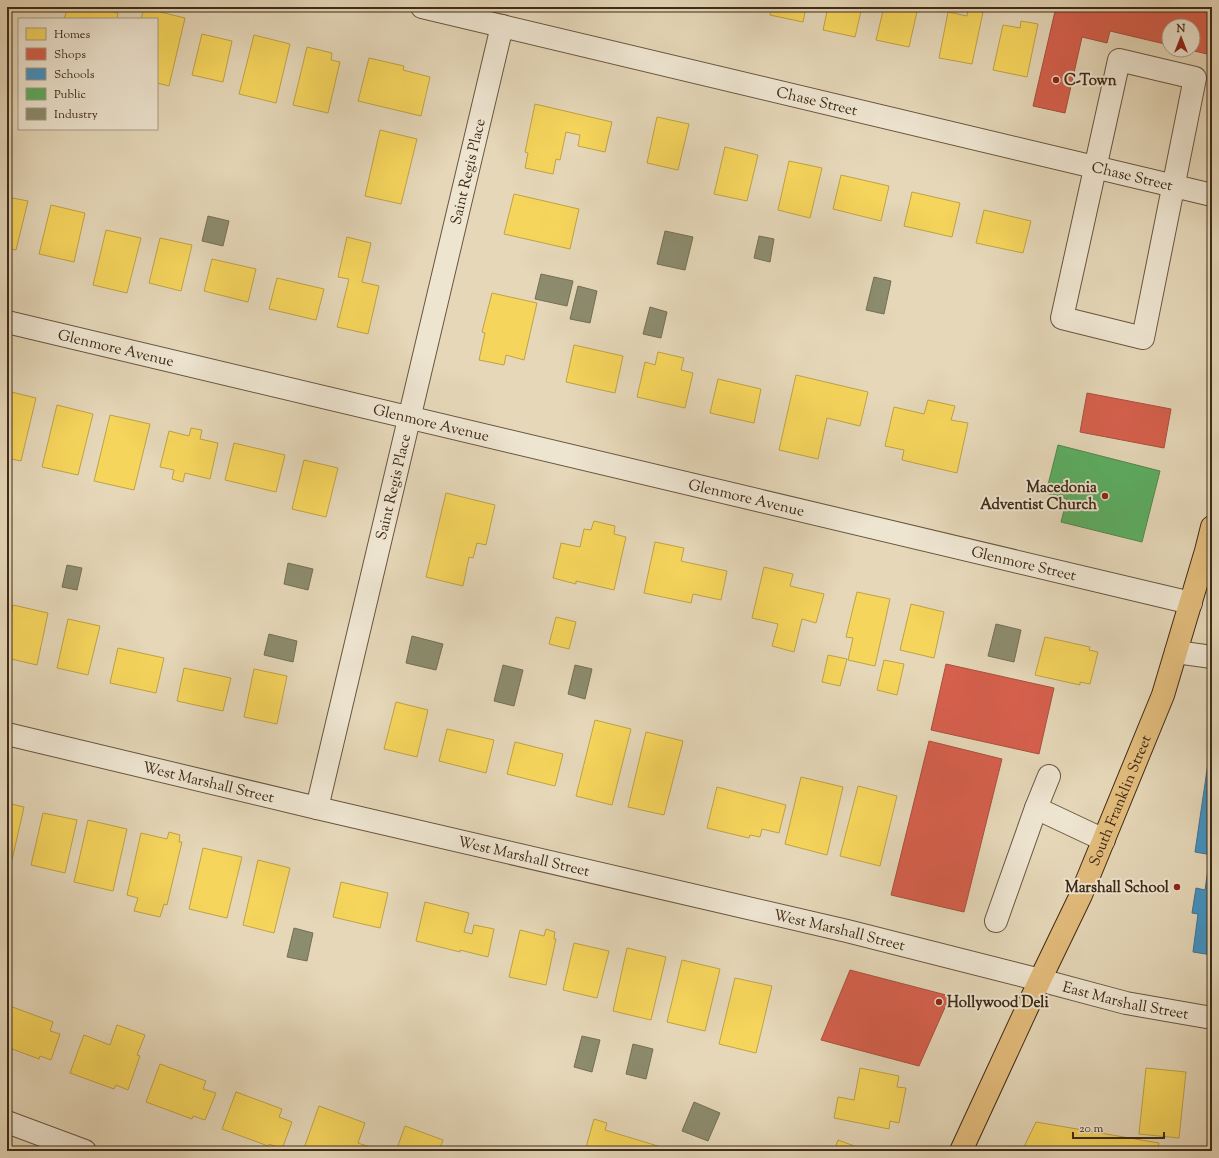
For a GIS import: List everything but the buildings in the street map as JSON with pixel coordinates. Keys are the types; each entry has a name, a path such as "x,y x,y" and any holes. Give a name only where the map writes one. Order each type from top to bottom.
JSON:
{"main road":[{"name":"South Franklin Street","path":"961,1151 1081,895 1163,695 1212,527"}],"street":[{"name":"Chase Street","path":"422,7 1212,195"},
{"name":"Saint Regis Place","path":"317,808 502,26"},
{"path":"1119,60 1195,78 1174,186 1143,338 1062,318 1119,60"},
{"name":"Glenmore Avenue","path":"7,322 856,523"},
{"name":"Glenmore Street","path":"856,523 1191,603"},
{"path":"1176,652 1212,657"},
{"name":"West Marshall Street","path":"7,734 317,808 847,931 1040,980"},
{"path":"996,921 1036,808 1049,776"},
{"path":"1036,808 1104,840"},
{"name":"East Marshall Street","path":"1040,980 1126,1004 1212,1018"},
{"path":"7,1122 85,1151"}],"place":[{"name":"C-Town","path":"1056,80"},
{"name":"Macedonia Adventist Church","path":"1105,496"},
{"name":"Marshall School","path":"1177,887"},
{"name":"Hollywood Deli","path":"939,1002"}]}
